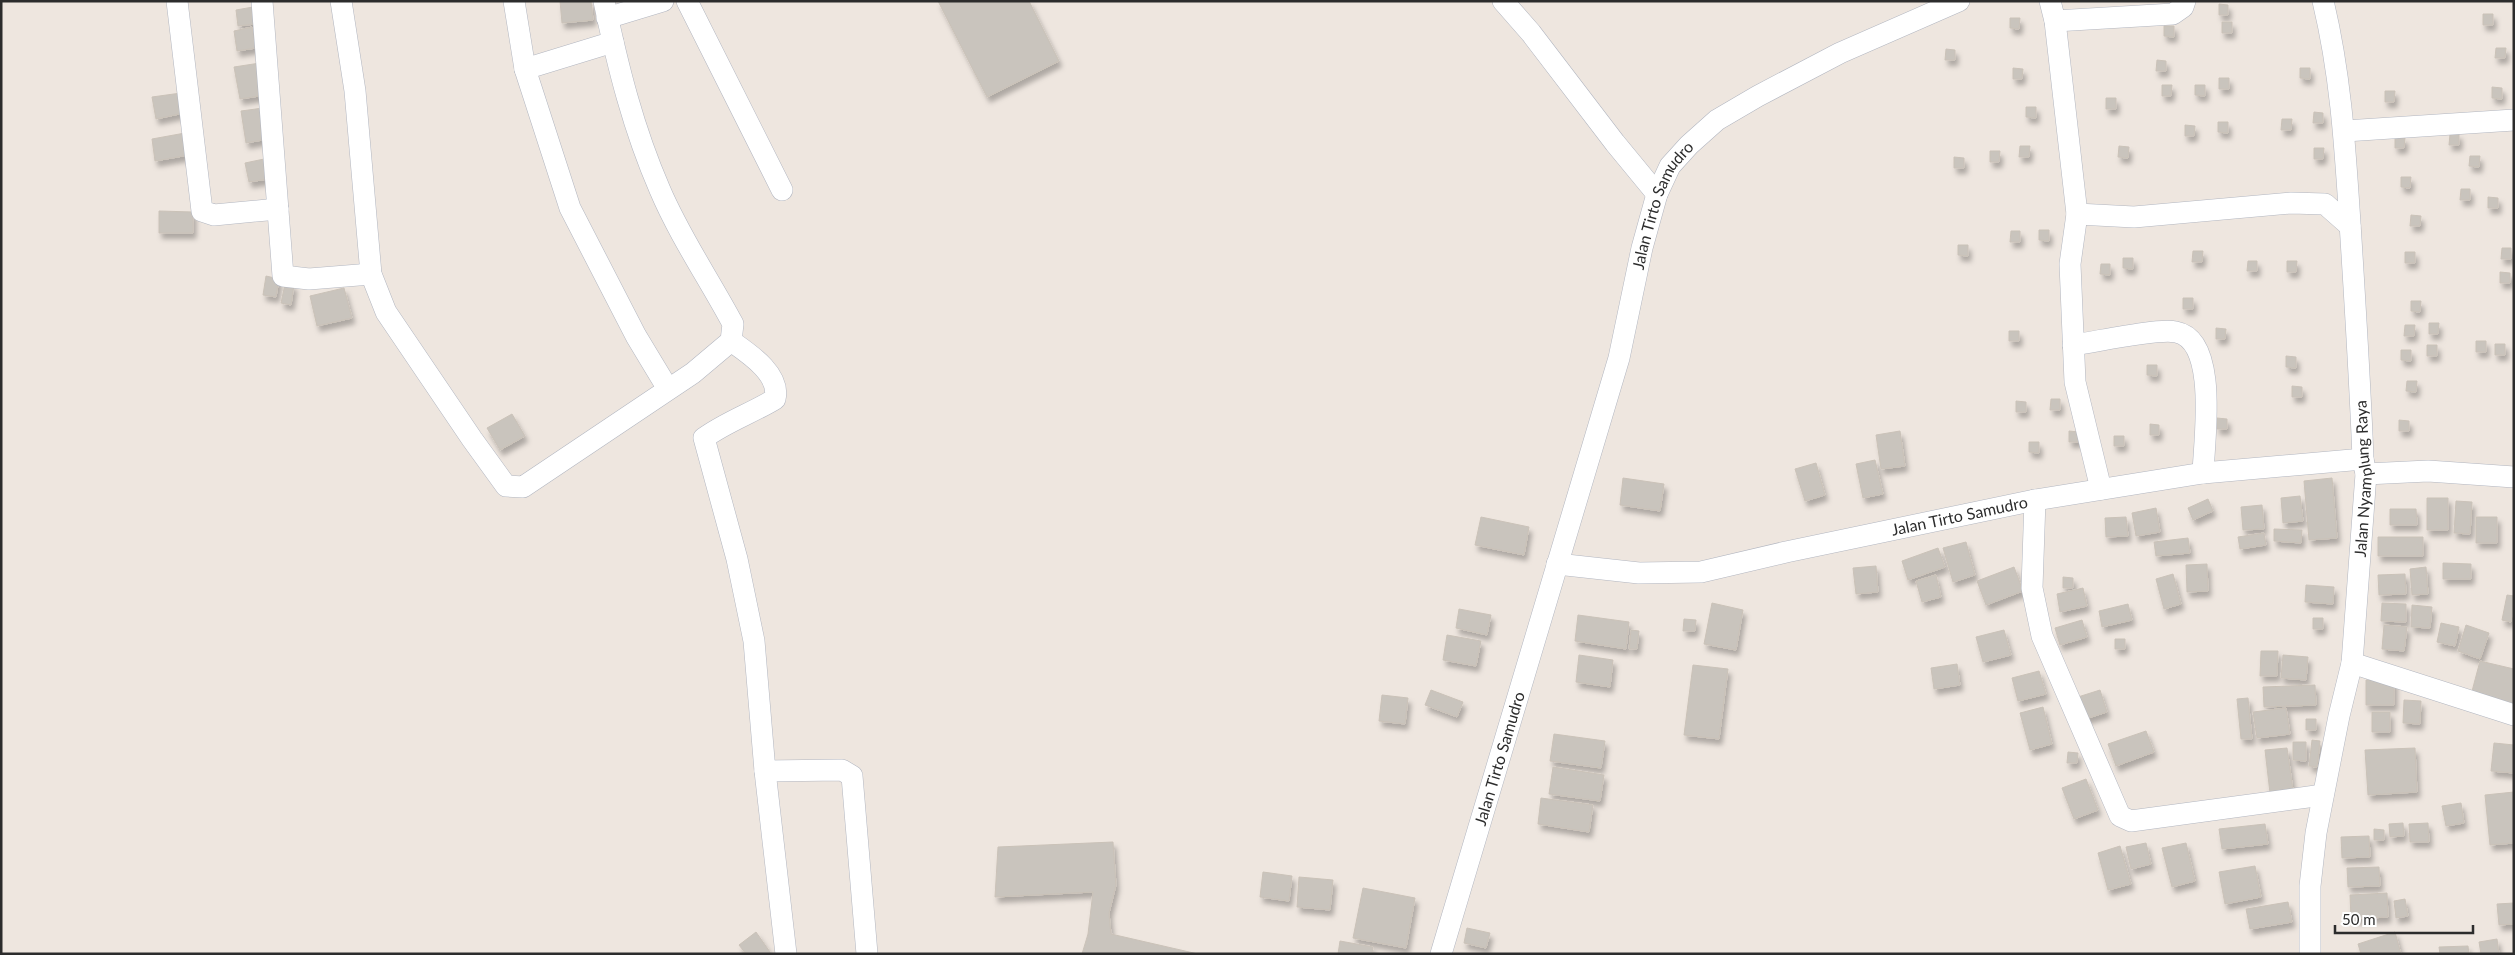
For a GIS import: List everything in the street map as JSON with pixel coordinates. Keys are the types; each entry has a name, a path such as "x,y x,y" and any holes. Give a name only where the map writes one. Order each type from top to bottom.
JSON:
{"street":[{"path":"178,1 202,211 214,215 278,209"},
{"path":"262,1 283,276 309,279 371,274"},
{"path":"341,1 355,91 371,274 386,312 472,439 506,486 523,487 693,373 731,341 733,324 657,184 634,125 620,78 606,9 663,1"},
{"path":"514,1 525,69 570,208 636,336 668,389"},
{"path":"687,1 782,190"},
{"path":"1503,1 1531,33 1615,143 1657,194"},
{"name":"Jalan Tirto Samudro","path":"1441,954 1619,358 1642,248 1657,194 1670,166 1688,145 1718,120 1840,53 1959,1"},
{"path":"2100,489 2078,402 2075,382 2070,264 2077,214 2052,11 2173,14 2183,7 2185,1"},
{"name":"Jalan Nyamplung Raya","path":"2310,954 2310,886 2323,795 2352,663 2364,466 2356,291 2350,226 2345,131 2332,41 2323,1"},
{"path":"525,69 613,42"},
{"path":"2345,131 2514,120"},
{"path":"2077,214 2134,217 2291,203 2325,204 2348,188"},
{"path":"2325,204 2350,226"},
{"path":"2074,345 2169,331 2186,336 2199,353 2206,373 2203,473"},
{"path":"731,341 759,361 775,386 776,394 775,399 754,412 722,426 704,438 737,559 754,640 765,771 786,954"},
{"name":"Jalan Tirto Samudro","path":"1557,564 1639,573 1701,572 1786,552 2035,500 2203,473 2364,466 2514,477"},
{"path":"2035,500 2032,588 2042,636 2120,816 2131,820 2323,795"},
{"path":"2352,663 2514,715"},
{"path":"765,771 842,770 852,776 867,954"}],"building":[{"path":"560,1 591,1 593,20 562,23"},
{"path":"938,1 1029,1 1059,61 987,97"},
{"path":"2219,4 2228,5 2228,15 2219,15"},
{"path":"253,7 256,24 238,26 236,10"},
{"path":"2483,14 2493,14 2493,25 2483,25"},
{"path":"2010,18 2020,18 2019,29 2010,28"},
{"path":"2222,22 2232,22 2232,33 2222,33"},
{"path":"2164,26 2174,26 2174,37 2164,36"},
{"path":"252,27 256,48 237,51 234,31"},
{"path":"2496,48 2506,48 2505,58 2495,58"},
{"path":"1946,49 1955,50 1955,60 1945,60"},
{"path":"2157,60 2166,61 2166,71 2156,71"},
{"path":"260,63 266,95 240,99 234,67"},
{"path":"2013,68 2023,69 2022,79 2013,79"},
{"path":"2300,68 2310,68 2310,79 2300,78"},
{"path":"2219,78 2229,78 2229,89 2219,89"},
{"path":"2162,85 2172,85 2171,96 2162,96"},
{"path":"2195,85 2205,85 2205,96 2195,95"},
{"path":"2492,87 2502,88 2502,99 2492,98"},
{"path":"2385,91 2395,91 2394,102 2385,102"},
{"path":"181,93 184,113 156,119 152,97"},
{"path":"2106,98 2116,98 2116,109 2106,109"},
{"path":"2026,107 2036,107 2036,118 2026,117"},
{"path":"263,108 268,139 246,143 241,111"},
{"path":"2314,112 2323,113 2323,123 2313,123"},
{"path":"2282,119 2292,119 2291,130 2281,130"},
{"path":"2218,122 2228,122 2228,133 2218,132"},
{"path":"2185,125 2195,126 2194,136 2185,136"},
{"path":"185,133 189,155 155,161 152,139"},
{"path":"2450,134 2459,134 2459,145 2449,145"},
{"path":"2395,137 2405,138 2404,148 2395,148"},
{"path":"2020,146 2030,146 2029,157 2019,157"},
{"path":"2119,146 2129,147 2128,158 2118,157"},
{"path":"2314,148 2324,148 2323,159 2314,159"},
{"path":"1990,151 2000,151 1999,162 1990,162"},
{"path":"2470,156 2480,156 2479,167 2469,166"},
{"path":"1954,157 1964,158 1964,168 1954,168"},
{"path":"264,159 268,179 249,182 245,163"},
{"path":"2401,177 2411,177 2410,188 2401,187"},
{"path":"2461,189 2470,189 2470,200 2460,200"},
{"path":"2488,197 2498,198 2498,208 2488,208"},
{"path":"159,211 193,212 193,233 159,233"},
{"path":"2411,215 2421,216 2420,226 2410,226"},
{"path":"2039,230 2049,230 2049,241 2039,240"},
{"path":"2011,231 2020,231 2020,242 2010,242"},
{"path":"1958,245 1968,245 1968,256 1958,255"},
{"path":"2502,248 2511,248 2511,259 2501,259"},
{"path":"2193,251 2203,251 2202,262 2192,262"},
{"path":"2405,252 2415,252 2415,263 2405,263"},
{"path":"2123,258 2133,258 2133,269 2123,268"},
{"path":"2248,261 2257,261 2257,271 2247,271"},
{"path":"2287,261 2297,261 2296,272 2287,272"},
{"path":"2101,264 2110,264 2110,275 2100,274"},
{"path":"2500,272 2510,273 2510,283 2500,283"},
{"path":"266,276 279,279 276,297 263,295"},
{"path":"285,284 294,285 291,305 281,303"},
{"path":"344,288 352,318 317,326 310,296"},
{"path":"2183,298 2193,298 2193,309 2183,309"},
{"path":"2411,301 2421,301 2420,312 2411,311"},
{"path":"2429,323 2439,323 2438,334 2429,334"},
{"path":"2405,325 2415,325 2414,336 2404,336"},
{"path":"2216,328 2226,329 2225,339 2216,339"},
{"path":"2009,331 2019,331 2019,341 2009,341"},
{"path":"2476,341 2486,341 2486,352 2476,352"},
{"path":"2495,344 2505,344 2505,355 2495,355"},
{"path":"2427,345 2437,345 2437,356 2427,356"},
{"path":"2401,350 2411,350 2411,361 2401,360"},
{"path":"2286,356 2296,357 2296,368 2286,367"},
{"path":"2147,365 2157,365 2157,376 2147,375"},
{"path":"2407,381 2417,381 2416,392 2406,391"},
{"path":"2292,386 2302,387 2302,397 2292,397"},
{"path":"2051,399 2060,399 2060,410 2050,410"},
{"path":"2016,401 2026,402 2026,412 2016,412"},
{"path":"512,414 525,436 500,450 487,428"},
{"path":"2217,418 2227,419 2227,429 2217,429"},
{"path":"2399,420 2409,421 2409,431 2399,431"},
{"path":"2150,424 2159,425 2159,435 2150,435"},
{"path":"1900,431 1905,466 1881,469 1876,435"},
{"path":"2069,431 2079,432 2079,442 2069,442"},
{"path":"2114,436 2124,436 2124,446 2114,446"},
{"path":"2029,442 2039,442 2039,453 2029,452"},
{"path":"1875,460 1883,494 1863,498 1856,464"},
{"path":"1816,463 1825,495 1805,501 1795,469"},
{"path":"1623,478 1664,484 1660,511 1620,505"},
{"path":"2332,478 2337,538 2309,540 2304,481"},
{"path":"2300,496 2303,521 2283,523 2281,498"},
{"path":"2427,498 2448,498 2448,530 2427,530"},
{"path":"2208,499 2213,511 2193,520 2188,508"},
{"path":"2456,501 2472,502 2470,534 2454,533"},
{"path":"2262,505 2264,529 2243,530 2241,507"},
{"path":"2156,508 2160,532 2136,536 2132,513"},
{"path":"2390,509 2416,509 2417,525 2390,525"},
{"path":"1481,517 1529,527 1524,555 1475,545"},
{"path":"2126,517 2128,536 2106,537 2105,518"},
{"path":"2476,517 2497,517 2497,543 2476,543"},
{"path":"2274,529 2302,530 2301,543 2274,541"},
{"path":"2264,533 2266,545 2240,549 2238,537"},
{"path":"2378,537 2423,537 2423,556 2378,556"},
{"path":"2188,538 2190,553 2156,556 2154,542"},
{"path":"1966,542 1975,575 1953,582 1943,548"},
{"path":"1938,548 1945,567 1908,580 1902,561"},
{"path":"2443,563 2471,564 2471,579 2443,579"},
{"path":"2207,564 2208,591 2187,592 2186,565"},
{"path":"1876,566 1878,592 1856,594 1853,568"},
{"path":"2014,567 2023,591 1986,605 1977,581"},
{"path":"2426,567 2428,594 2412,595 2410,569"},
{"path":"2173,574 2181,604 2164,609 2156,579"},
{"path":"2405,574 2406,594 2379,595 2378,575"},
{"path":"1936,575 1941,597 1922,602 1916,581"},
{"path":"2063,577 2073,578 2073,588 2063,588"},
{"path":"2306,585 2334,587 2333,604 2305,602"},
{"path":"2083,588 2087,606 2060,612 2057,594"},
{"path":"2507,595 2514,596 2511,622 2502,620"},
{"path":"1712,603 1743,610 1736,650 1704,644"},
{"path":"2382,603 2406,604 2406,622 2381,621"},
{"path":"2128,604 2132,620 2102,627 2099,611"},
{"path":"2412,605 2432,607 2430,628 2411,627"},
{"path":"1459,609 1491,615 1487,635 1456,628"},
{"path":"1578,615 1629,622 1626,649 1575,641"},
{"path":"2313,618 2323,618 2323,629 2313,629"},
{"path":"1684,619 1696,620 1695,631 1683,631"},
{"path":"2082,620 2087,637 2060,645 2055,628"},
{"path":"2441,623 2459,627 2455,646 2437,642"},
{"path":"2384,625 2407,627 2404,651 2382,649"},
{"path":"2466,625 2489,633 2480,659 2458,651"},
{"path":"1631,630 1639,631 1637,649 1629,649"},
{"path":"2004,630 2011,655 1983,662 1976,637"},
{"path":"1447,635 1481,641 1476,666 1443,660"},
{"path":"2115,639 2125,639 2125,649 2115,649"},
{"path":"2261,651 2278,651 2277,676 2260,676"},
{"path":"1579,655 1613,660 1610,687 1576,682"},
{"path":"2283,655 2308,657 2306,680 2281,678"},
{"path":"2480,661 2514,669 2514,706 2471,695"},
{"path":"1957,664 1960,685 1934,689 1931,668"},
{"path":"1693,665 1728,669 1719,739 1684,735"},
{"path":"2039,671 2046,694 2018,701 2012,678"},
{"path":"2366,680 2394,680 2394,705 2366,705"},
{"path":"2315,685 2316,705 2264,707 2263,687"},
{"path":"1431,690 1463,702 1457,717 1425,705"},
{"path":"2100,690 2107,712 2085,719 2078,697"},
{"path":"1382,695 1408,698 1405,724 1379,721"},
{"path":"2248,698 2252,739 2241,739 2237,699"},
{"path":"2404,700 2421,701 2420,724 2403,723"},
{"path":"2043,707 2052,744 2030,750 2020,713"},
{"path":"2286,708 2290,734 2257,738 2253,712"},
{"path":"2372,712 2390,712 2390,732 2372,732"},
{"path":"2306,719 2316,719 2316,730 2306,730"},
{"path":"2146,731 2154,752 2116,766 2108,744"},
{"path":"1554,734 1605,741 1601,768 1550,761"},
{"path":"2312,740 2320,741 2317,767 2309,766"},
{"path":"2293,742 2306,742 2306,761 2293,760"},
{"path":"2494,743 2514,745 2514,773 2491,771"},
{"path":"2287,748 2293,790 2270,793 2265,750"},
{"path":"2415,748 2417,792 2368,795 2365,750"},
{"path":"2068,752 2078,753 2077,763 2067,763"},
{"path":"1553,767 1604,775 1600,801 1549,794"},
{"path":"2086,779 2098,810 2074,819 2062,788"},
{"path":"2514,792 2514,843 2490,845 2485,795"},
{"path":"1541,798 1593,805 1589,832 1538,824"},
{"path":"2461,803 2464,823 2446,826 2442,806"},
{"path":"2403,823 2404,836 2390,837 2389,824"},
{"path":"2428,823 2429,842 2410,842 2409,824"},
{"path":"2265,824 2268,844 2222,849 2219,829"},
{"path":"2374,829 2384,830 2384,840 2374,840"},
{"path":"2369,836 2370,857 2342,858 2341,837"},
{"path":"1113,842 1116,885 1109,913 1111,934 1198,954 1082,954 1088,934 1093,892 995,897 998,847"},
{"path":"2146,843 2151,864 2131,869 2126,847"},
{"path":"2186,843 2195,881 2172,887 2162,848"},
{"path":"2120,846 2131,884 2108,890 2098,853"},
{"path":"2255,866 2261,897 2225,904 2219,872"},
{"path":"2379,867 2380,886 2348,887 2347,868"},
{"path":"1263,872 1292,876 1289,901 1260,897"},
{"path":"1299,877 1333,880 1330,910 1297,907"},
{"path":"1363,888 1415,898 1406,948 1353,938"},
{"path":"2387,893 2388,917 2351,919 2350,895"},
{"path":"2405,899 2408,916 2396,918 2394,901"},
{"path":"2288,902 2292,922 2250,929 2246,909"},
{"path":"2514,903 2514,924 2499,925 2497,904"},
{"path":"1467,928 1490,933 1486,948 1464,943"},
{"path":"756,932 770,952 768,954 746,954 739,945"},
{"path":"2395,932 2401,954 2361,954 2358,944"},
{"path":"2497,939 2499,954 2481,954 2479,942"},
{"path":"1340,941 1373,947 1372,954 1338,954"},
{"path":"2468,946 2469,954 2440,954 2439,947"}]}
